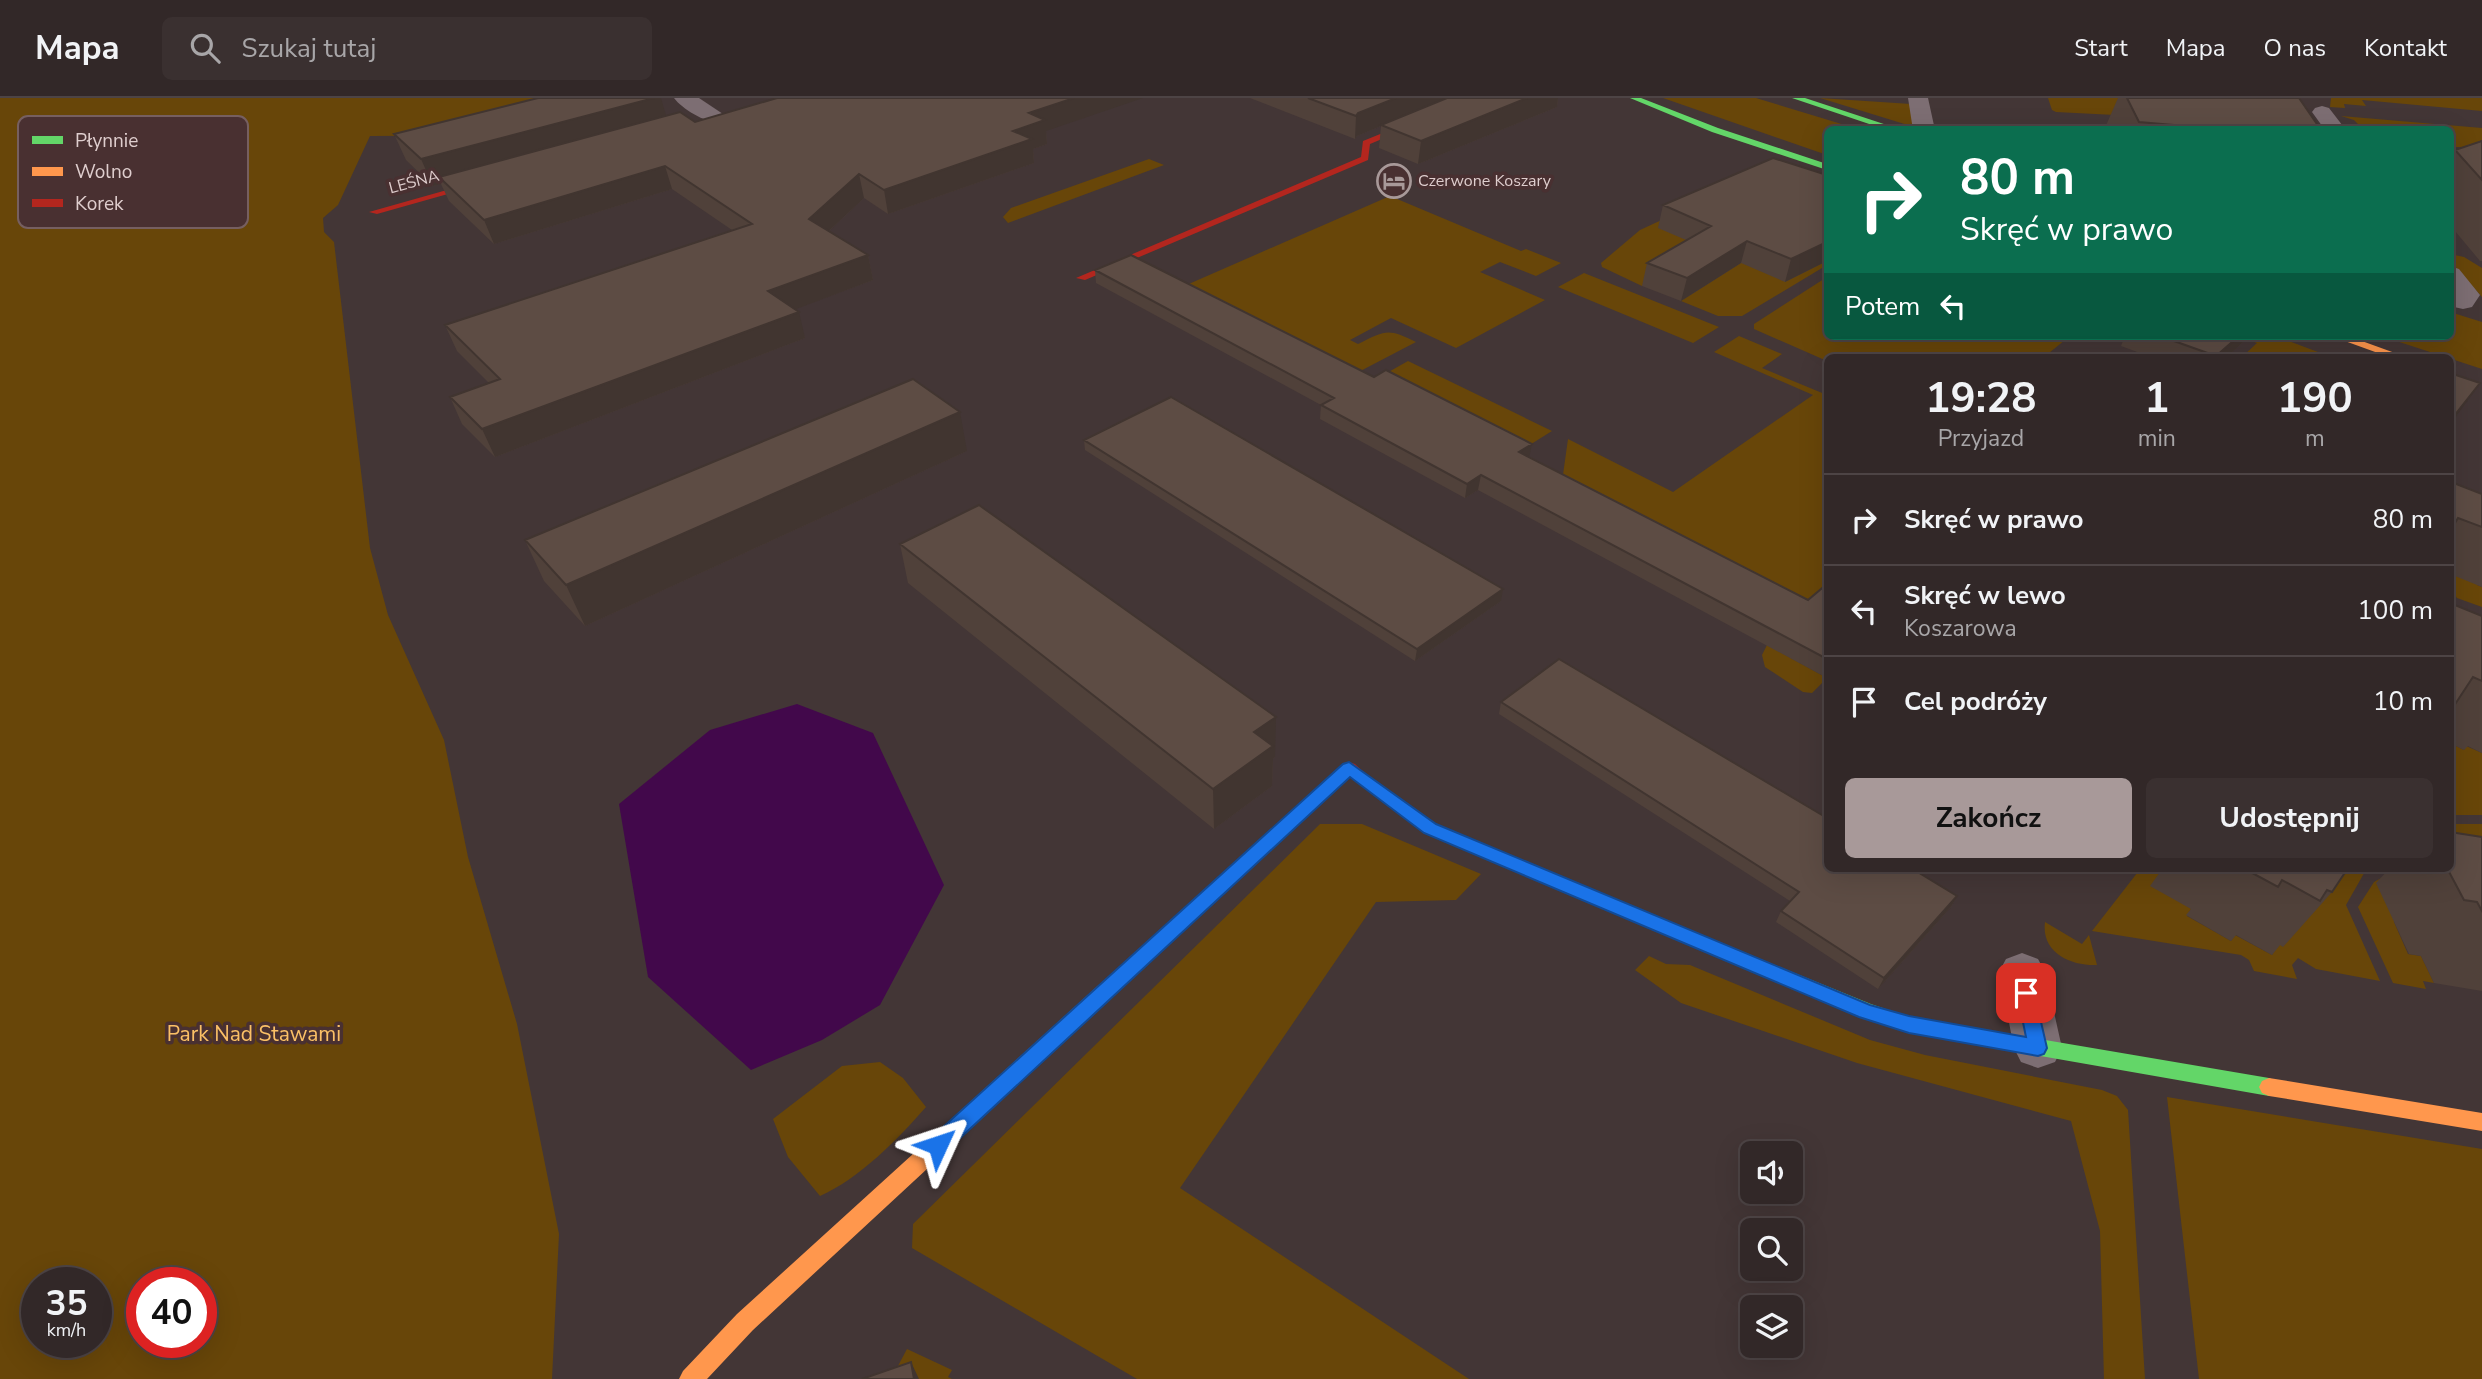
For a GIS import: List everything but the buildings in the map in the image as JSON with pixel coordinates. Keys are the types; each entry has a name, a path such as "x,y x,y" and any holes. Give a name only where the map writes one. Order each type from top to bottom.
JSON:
{"street":[{"path":"684,98 718,118"},
{"path":"1081,278 1365,158 1366,143 1476,98"},
{"path":"1634,98 1715,130 1824,166"},
{"path":"1796,98 1885,126"},
{"path":"1918,98 1923,126"},
{"path":"2322,112 2333,126"},
{"name":"LEŚNA","path":"374,212 509,175"},
{"path":"2454,279 2467,295 2465,302"},
{"path":"2349,340 2391,354"},
{"path":"691,1379 745,1322 1349,768 1430,828 1866,1012 1909,1025 2482,1122"},
{"path":"2022,972 2038,1048"}],"green space":[{"name":"Park Nad Stawami","path":"0,98 572,98 538,135 370,136 338,205 323,218 324,232 334,242 370,548 388,615 444,740 468,857 517,1024 559,1234 552,1379 0,1379"},
{"path":"1663,98 1756,98 1848,126 1824,126 1824,154"},
{"path":"1820,98 1911,104 1913,125 1911,126"},
{"path":"2048,98 2181,98 2115,115 2056,112 2052,110"},
{"path":"2331,98 2482,98 2482,111 2362,100 2366,106 2344,104 2345,108 2330,107"},
{"path":"2341,116 2482,128 2482,140 2466,147 2454,147 2454,126 2360,126 2354,120"},
{"path":"1149,159 1164,165 1008,223 1003,217 1011,208"},
{"path":"1390,196 1521,251 1526,249 1561,263 1536,276 1500,262 1480,272 1545,300 1456,348 1391,318 1350,340 1358,344 1387,332 1416,342 1347,378 1175,290"},
{"path":"1694,205 1824,243 1824,267 1742,316 1718,316 1681,301 1679,264 1642,286 1602,267 1601,263 1640,230"},
{"path":"2454,255 2464,257 2482,268 2482,297 2454,266"},
{"path":"1584,273 1719,327 1693,343 1558,287"},
{"path":"1824,279 1824,340 2065,340 2048,354 1824,354 1824,360 1754,329 1754,324"},
{"path":"2454,313 2482,322 2482,369 2454,360 2454,354 2436,354 2393,340 2454,340"},
{"path":"1739,336 1782,354 1762,368 1824,394 1824,597 1802,615 1561,489 1568,439 1673,492 1813,395 1714,352"},
{"path":"2249,340 2286,340 2323,354 2245,354 2257,343"},
{"path":"1408,361 1552,431 1528,446 1385,374"},
{"path":"2482,536 2477,585 2482,587 2482,607 2457,598 2454,595 2454,577"},
{"path":"1767,645 1824,676 1824,681 1812,693 1803,692 1765,667 1762,655"},
{"path":"2454,745 2464,750 2466,746 2482,753 2482,815 2454,815"},
{"path":"1320,824 1362,824 1481,874 1456,900 1376,902 1180,1188 1469,1379 1137,1379 912,1248 913,1224"},
{"path":"2454,824 2482,824 2482,907 2394,922 2408,954 2421,956 2434,983 2423,981 2426,989 2393,983 2358,907 2374,882 2390,873 2454,872"},
{"path":"2138,872 2167,872 2191,909 2187,916 2231,941 2235,935 2272,955 2322,872 2365,872 2346,905 2380,981 2316,969 2298,958 2292,965 2297,979 2254,971 2249,960 2241,955 2092,931"},
{"path":"2045,922 2082,944 2089,935 2097,965 2077,963 2060,956 2048,942"},
{"path":"1649,956 1666,964 1690,965 1870,1040 1925,1055 2102,1090 2117,1096 2128,1110 2145,1379 2104,1379 2100,1231 2071,1121 1857,1063 1681,1003 1635,970"},
{"path":"880,1062 903,1078 926,1107 863,1169 820,1196 788,1157 773,1119 842,1066"},
{"path":"2167,1097 2482,1149 2482,1379 2199,1379"},
{"path":"907,1349 952,1370 948,1377 952,1379 891,1379"}],"shaded area":[{"path":"797,704 873,733 944,885 880,1005 822,1040 751,1070 648,977 619,804 710,730"}],"traffic: fast":[{"path":"1634,98 1715,130 1824,166"},
{"path":"1796,98 1885,126"},
{"path":"1787,978 1866,1011 1909,1025 2269,1087"}],"traffic: slow":[{"path":"2349,340 2391,354"},
{"path":"1361,777 1430,828 1787,978"},
{"path":"691,1379 745,1322 1108,989"},
{"path":"2269,1087 2482,1122"}],"traffic: jam":[{"path":"1081,278 1365,158 1366,143 1476,98"},
{"path":"374,212 496,179"},
{"path":"1108,989 1349,768 1361,777"}],"place":[{"name":"Czerwone Koszary","path":"1394,181"}],"route":[{"path":"938,1145 1349,768 1430,828 1866,1012 1909,1025 2038,1048 2026,993"}]}
